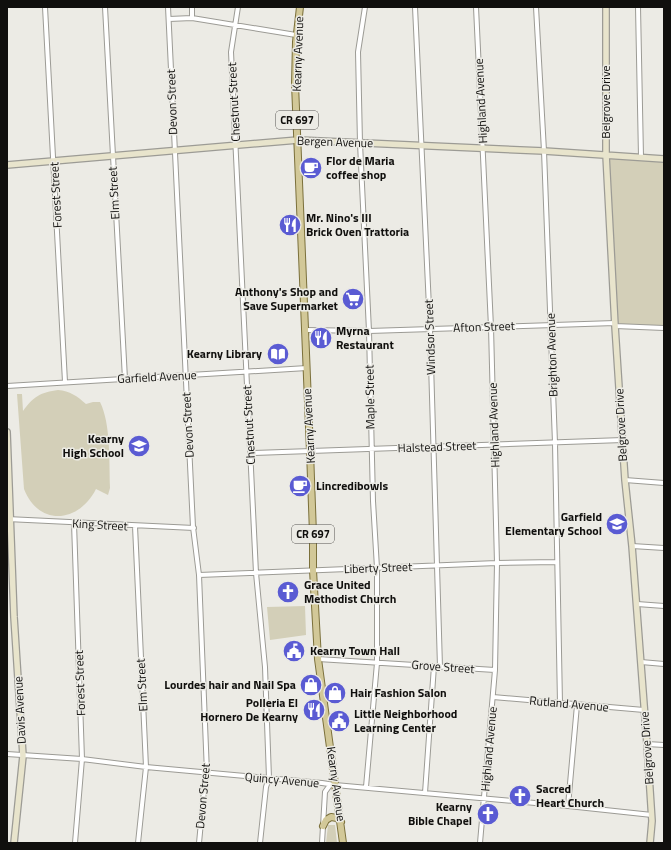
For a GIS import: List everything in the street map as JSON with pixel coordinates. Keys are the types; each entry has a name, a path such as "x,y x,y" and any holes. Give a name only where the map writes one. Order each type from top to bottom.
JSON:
{"main road":[{"name":"Kearny Avenue","path":"300,7 296,35 295,84 307,368 313,570 318,659 344,843"},
{"path":"323,826 326,820 331,817 337,818 341,822"}],"street":[{"name":"Forest Street","path":"45,7 65,382"},
{"name":"Elm Street","path":"105,7 124,379"},
{"name":"Devon Street","path":"168,7 194,528 199,575 207,773 199,843"},
{"path":"192,7 192,18"},
{"name":"Chestnut Street","path":"238,7 231,52 256,573 265,666 269,778 266,787 260,843"},
{"name":"Maple Street","path":"365,7 358,52 360,143 369,331 373,501 377,568 377,663 366,787"},
{"name":"Windsor Street","path":"415,7 430,329 440,667"},
{"name":"Highland Avenue","path":"476,7 491,327 497,563 495,670 480,843"},
{"name":"Brighton Avenue","path":"536,7 544,151 551,325 560,703"},
{"name":"Belgrove Drive","path":"606,7 606,154 625,480 632,546 644,710 648,744 652,815 650,843"},
{"path":"638,7 641,157"},
{"path":"169,19 192,18 296,35"},
{"name":"Bergen Avenue","path":"7,165 298,140 606,154 664,159"},
{"name":"Afton Street","path":"305,330 369,331 551,325 615,325 664,328"},
{"name":"Garfield Avenue","path":"7,386 307,368"},
{"name":"Davis Avenue","path":"7,432 9,520 23,756 14,843"},
{"name":"Halstead Street","path":"251,453 623,440"},
{"path":"625,480 664,483"},
{"name":"King Street","path":"9,520 194,528"},
{"name":"Forest Street","path":"74,523 82,759 75,843"},
{"name":"Elm Street","path":"135,526 146,766 138,843"},
{"path":"632,546 664,548"},
{"name":"Liberty Street","path":"199,575 557,562"},
{"path":"637,604 664,606"},
{"name":"Grove Street","path":"318,659 495,670"},
{"path":"641,662 664,664"},
{"path":"424,793 434,666"},
{"name":"Rutland Avenue","path":"493,697 644,710"},
{"path":"568,806 577,705"},
{"path":"648,744 664,745"},
{"name":"Quincy Avenue","path":"7,754 82,759 207,773 652,815"},
{"path":"322,843 325,792 330,785 335,785"}],"shaded area":[{"path":"605,152 664,157 664,328 617,326"},
{"path":"58,390 73,394 86,404 100,402 104,411 108,432 110,488 108,495 96,489 89,500 80,509 70,514 59,516 49,515 39,510 31,501 24,489 17,394 22,394 23,411 30,402 38,396 47,392"},
{"path":"305,606 306,635 270,640 267,607"},
{"path":"328,825 335,825 337,843 326,843"}],"place":[{"name":"Flor de Maria coffee shop","path":"311,168"},
{"name":"Mr. Nino's III Brick Oven Trattoria","path":"290,225"},
{"name":"Anthony's Shop and Save Supermarket","path":"353,299"},
{"name":"Myrna Restaurant","path":"321,338"},
{"name":"Kearny Library","path":"278,354"},
{"name":"Kearny High School","path":"139,446"},
{"name":"Lincredibowls","path":"300,486"},
{"name":"Garfield Elementary School","path":"617,524"},
{"name":"Grace United Methodist Church","path":"288,592"},
{"name":"Kearny Town Hall","path":"294,651"},
{"name":"Lourdes hair and Nail Spa","path":"311,685"},
{"name":"Hair Fashion Salon","path":"335,693"},
{"name":"Polleria El Hornero De Kearny","path":"314,710"},
{"name":"Little Neighborhood Learning Center","path":"339,721"},
{"name":"Sacred Heart Church","path":"520,796"},
{"name":"Kearny Bible Chapel","path":"488,814"}]}
